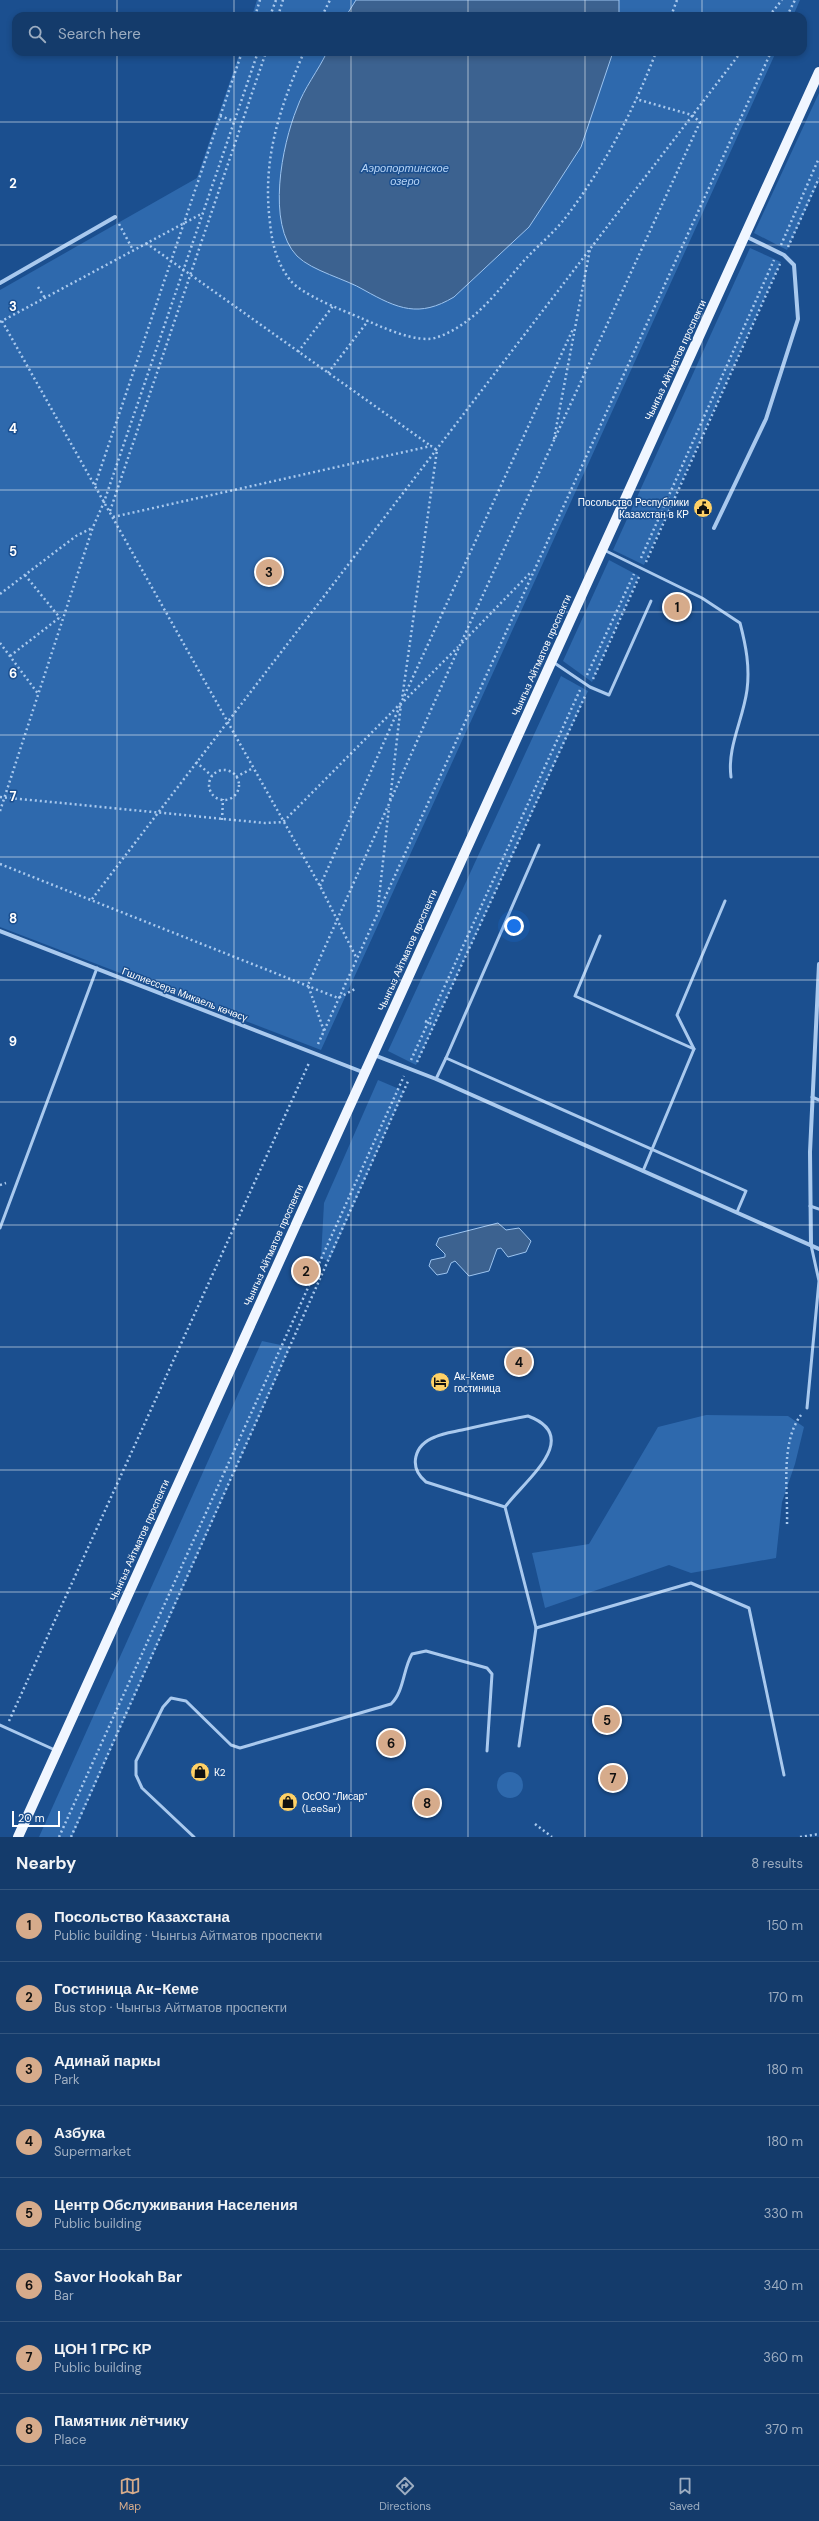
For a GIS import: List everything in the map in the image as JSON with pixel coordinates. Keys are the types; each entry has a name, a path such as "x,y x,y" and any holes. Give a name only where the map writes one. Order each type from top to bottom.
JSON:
{"main road":[{"name":"Чынгыз Айтматов проспекти","path":"18,1837 819,72"}],"street":[{"path":"0,283 115,217"},
{"path":"714,528 766,418 798,319 794,265 784,255 745,236"},
{"name":"Гшлиессера Микаель көчөсү","path":"0,931 365,1073"},
{"path":"811,1245 810,1206 812,1097 819,964"},
{"path":"373,1055 436,1079 819,1248"}],"lane":[{"path":"602,550 636,568 702,598 740,624 748,657 747,691 729,761 731,777"},
{"path":"552,661 584,683 609,695 651,601"},
{"path":"436,1079 539,845"},
{"path":"642,1171 694,1049 677,1015 725,901"},
{"path":"600,936 575,996 694,1049"},
{"path":"0,1228 97,968"},
{"path":"446,1058 746,1191 737,1212"},
{"path":"812,1097 819,1100"},
{"path":"810,1206 819,1209"},
{"path":"807,1408 819,1281 811,1245"},
{"path":"528,1416 541,1421 549,1429 552,1440 551,1450 504,1507 426,1482 418,1475 414,1468 416,1457 422,1447 434,1437 528,1416"},
{"path":"504,1507 536,1628 519,1746"},
{"path":"536,1628 691,1583 749,1608 784,1775"},
{"path":"194,1837 142,1788 136,1775 136,1761 163,1707 171,1698 186,1701 231,1745 240,1748 391,1704 399,1692 407,1663 412,1654 426,1651 487,1668 492,1674 487,1751"},
{"path":"0,1725 57,1751"}],"path":[{"path":"256,12 260,0"},
{"path":"272,12 276,0"},
{"path":"279,12 283,0"},
{"path":"324,12 330,0"},
{"path":"672,12 677,0"},
{"path":"772,12 782,0"},
{"path":"789,12 795,0"},
{"path":"94,485 241,56"},
{"path":"0,811 93,527 104,502 257,56"},
{"path":"110,512 265,56"},
{"path":"302,56 276,126 267,168 267,205 277,259 291,282 333,306 414,338 435,338 453,331 475,314 565,218 599,169 636,99 654,56"},
{"path":"92,899 226,721 437,450 738,56"},
{"path":"318,1045 533,570 769,56"},
{"path":"324,1031 308,985 460,645 700,122 692,115 636,99"},
{"path":"220,116 234,121"},
{"path":"59,1837 428,1022 584,683 819,158"},
{"path":"71,1837 434,1025 590,686 819,178"},
{"path":"203,213 1,322 113,517 226,721 320,886 336,921 357,957"},
{"path":"115,217 133,250"},
{"path":"146,243 437,450"},
{"path":"553,443 573,329 590,248"},
{"path":"38,287 45,298"},
{"path":"298,352 333,306"},
{"path":"328,373 368,321"},
{"path":"320,886 573,329"},
{"path":"113,517 431,446"},
{"path":"378,910 389,804 437,450"},
{"path":"0,594 76,536 93,527"},
{"path":"0,797 222,820 266,823 283,822 533,570"},
{"path":"25,575 59,618 63,620"},
{"path":"10,656 59,618"},
{"path":"0,643 39,695"},
{"path":"196,762 212,776"},
{"path":"236,777 253,768"},
{"path":"224,770 236,777 238,785 237,791 230,798 223,799 214,796 210,790 209,783 212,776 224,770"},
{"path":"222,820 223,799"},
{"path":"0,864 92,899 338,998"},
{"path":"338,998 355,989"},
{"path":"425,1021 434,1025"},
{"path":"6,1728 310,1063"},
{"path":"787,1524 788,1452 794,1425 807,1408"},
{"path":"536,1824 552,1837"},
{"path":"800,1837 819,1834"}],"shaded area":[{"path":"257,0 800,0 795,12 253,12"},
{"path":"239,56 774,56 321,1050 0,927 0,290 197,178"},
{"path":"819,93 819,181 787,250 754,233"},
{"path":"750,248 781,262 644,565 613,550"},
{"path":"609,560 639,576 592,682 563,661"},
{"path":"561,676 588,691 416,1065 388,1051"},
{"path":"378,1080 404,1091 329,1261 321,1258 324,1203"},
{"path":"262,1341 290,1347 72,1837 39,1837"},
{"path":"706,1415 788,1416 804,1427 795,1464 782,1502 776,1558 691,1573 669,1565 545,1608 532,1553 589,1544 658,1427"},
{"path":"510,1772 519,1776 523,1785 519,1794 510,1798 501,1794 497,1785 501,1776"}],"water":[{"path":"356,0 619,0 619,12 348,12"},
{"name":"Аэропортинское озеро","path":"325,56 612,56 581,147 529,227 454,297 441,304 419,309 398,306 387,302 357,286 311,266 297,256 287,242 282,225 279,205 282,163 291,124 300,101"},
{"path":"498,1223 506,1230 519,1228 531,1241 526,1252 508,1257 501,1248 497,1249 489,1271 469,1276 455,1261 451,1263 447,1273 437,1275 429,1266 431,1260 445,1257 445,1254 436,1245 439,1238"}],"place":[{"name":"Посольство Республики Казахстан в КР","path":"703,508"},
{"name":"Адинай паркы","path":"269,572"},
{"name":"Посольство Казахстана","path":"677,607"},
{"name":"Гостиница Ак-Кеме","path":"306,1271"},
{"name":"Азбука","path":"519,1362"},
{"name":"Ак-Кеме гостиница","path":"440,1382"},
{"name":"Центр Обслуживания Населения","path":"607,1720"},
{"name":"Savor Hookah Bar","path":"391,1743"},
{"name":"К2","path":"200,1772"},
{"name":"ЦОН 1 ГРС КР","path":"613,1778"},
{"name":"ОсОО \"Лисар\" (LeeSar)","path":"288,1802"},
{"name":"Памятник лётчику","path":"427,1803"}]}
